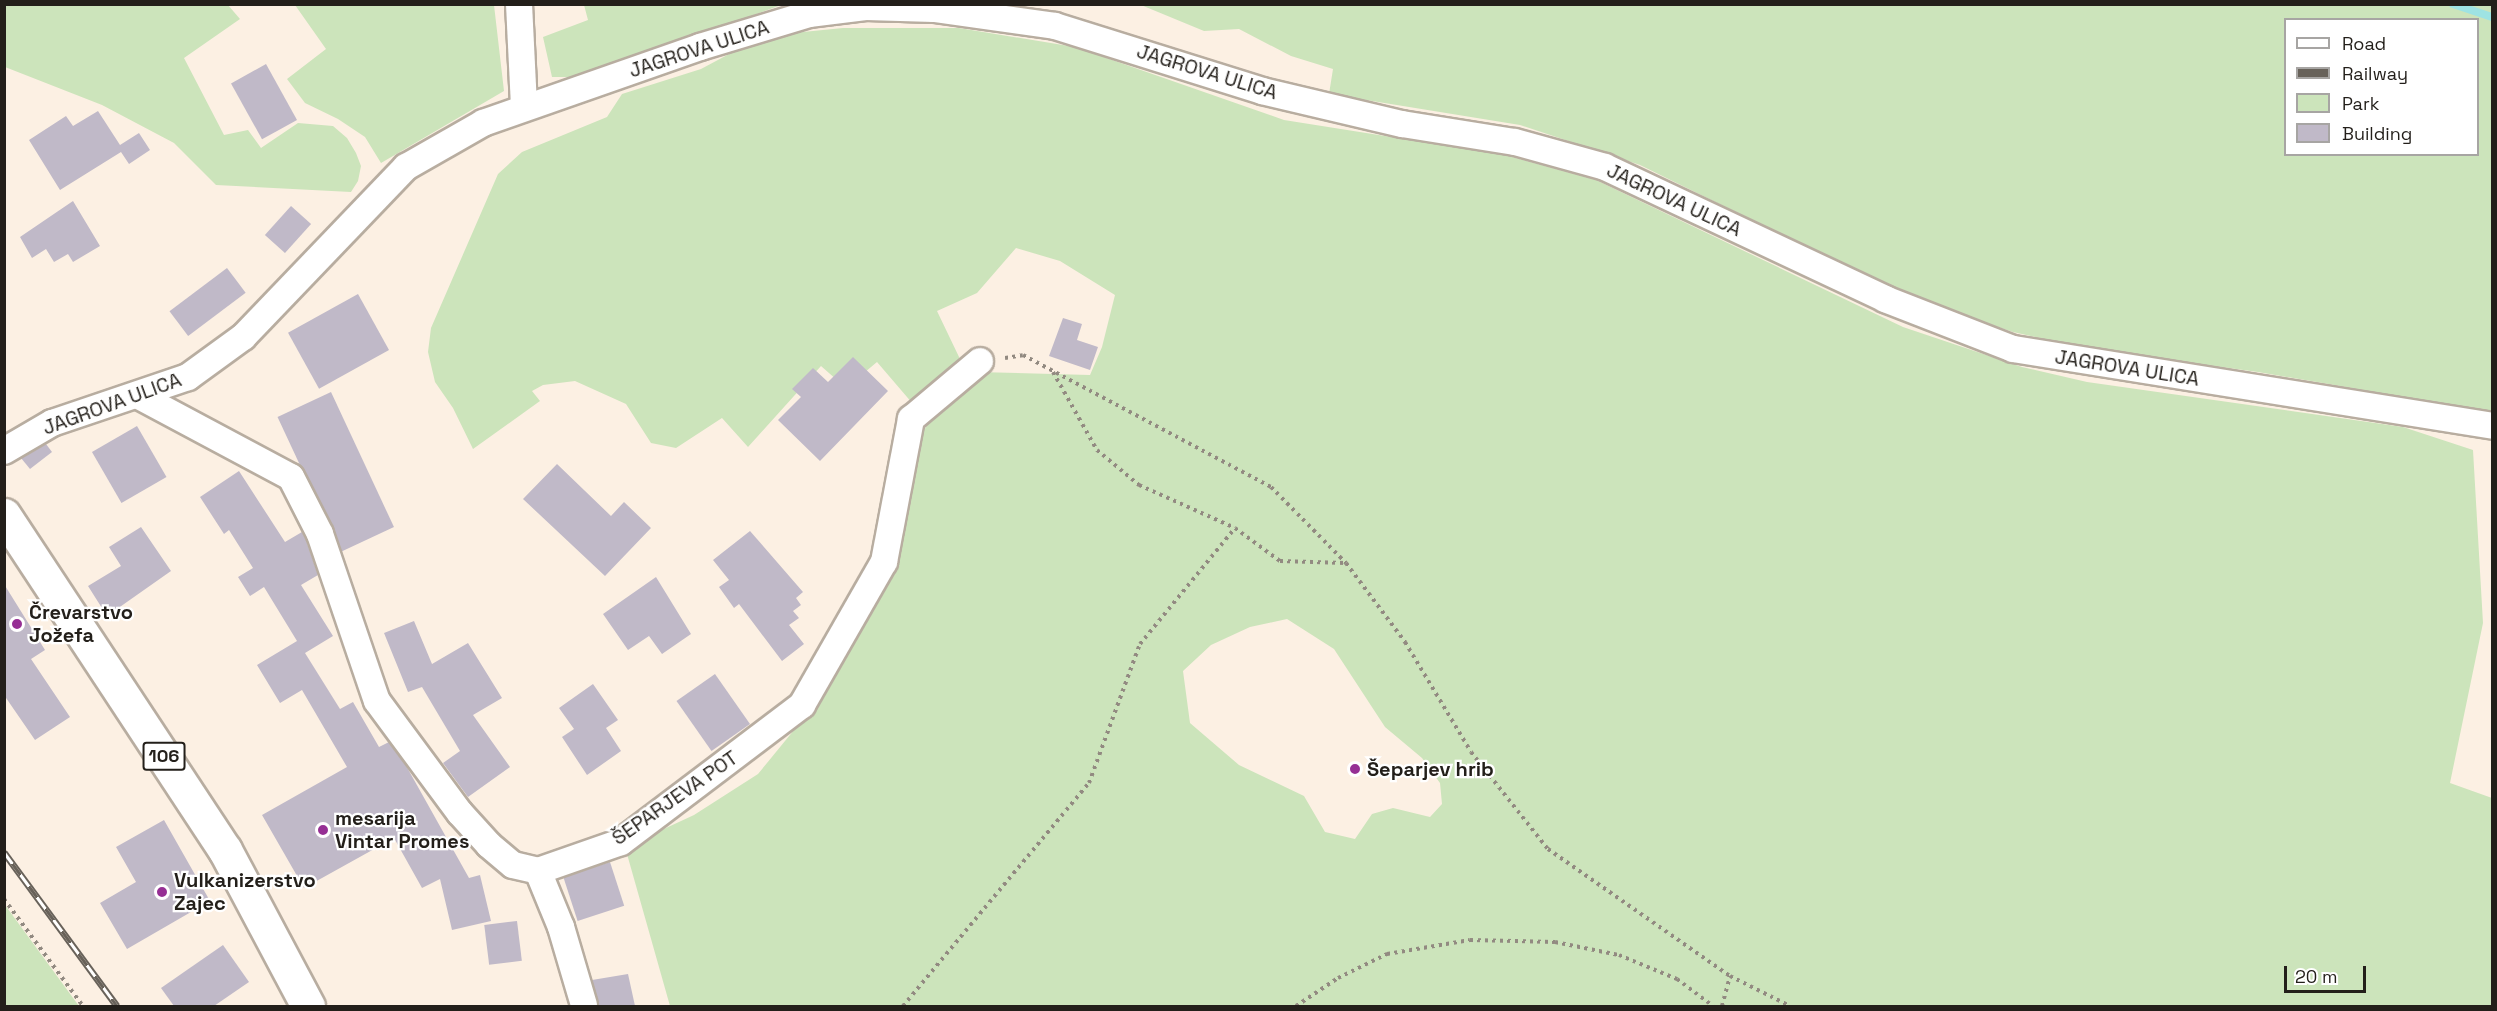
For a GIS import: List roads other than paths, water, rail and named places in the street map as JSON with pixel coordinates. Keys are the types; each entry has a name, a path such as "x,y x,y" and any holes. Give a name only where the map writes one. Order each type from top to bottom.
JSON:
{"main road":[{"name":"106","path":"4,515 225,850 308,1006"}],"street":[{"path":"519,4 524,105"},
{"name":"JAGROVA ULICA","path":"4,451 52,423 139,396 188,377 243,338 406,167 483,123 524,105 809,14 867,7 934,9 1055,26 1262,91 1402,124 1515,142 1605,167 1885,299 2013,349 2493,426"},
{"name":"ŠEPARJEVA POT","path":"538,871 621,842 802,705 884,562 911,419 980,361"},
{"path":"139,396 291,477 320,534 377,701 460,813 489,846 513,865 538,871 561,927 584,1005"}],"waterway":[{"path":"2453,4 2492,17"}],"railway":[{"path":"4,852 117,1006"}],"place":[{"name":"Črevarstvo Jožefa","path":"17,624"},
{"name":"Šeparjev hrib","path":"1355,769"},
{"name":"mesarija Vintar Promes","path":"323,830"},
{"name":"Vulkanizerstvo Zajec","path":"162,892"}]}
